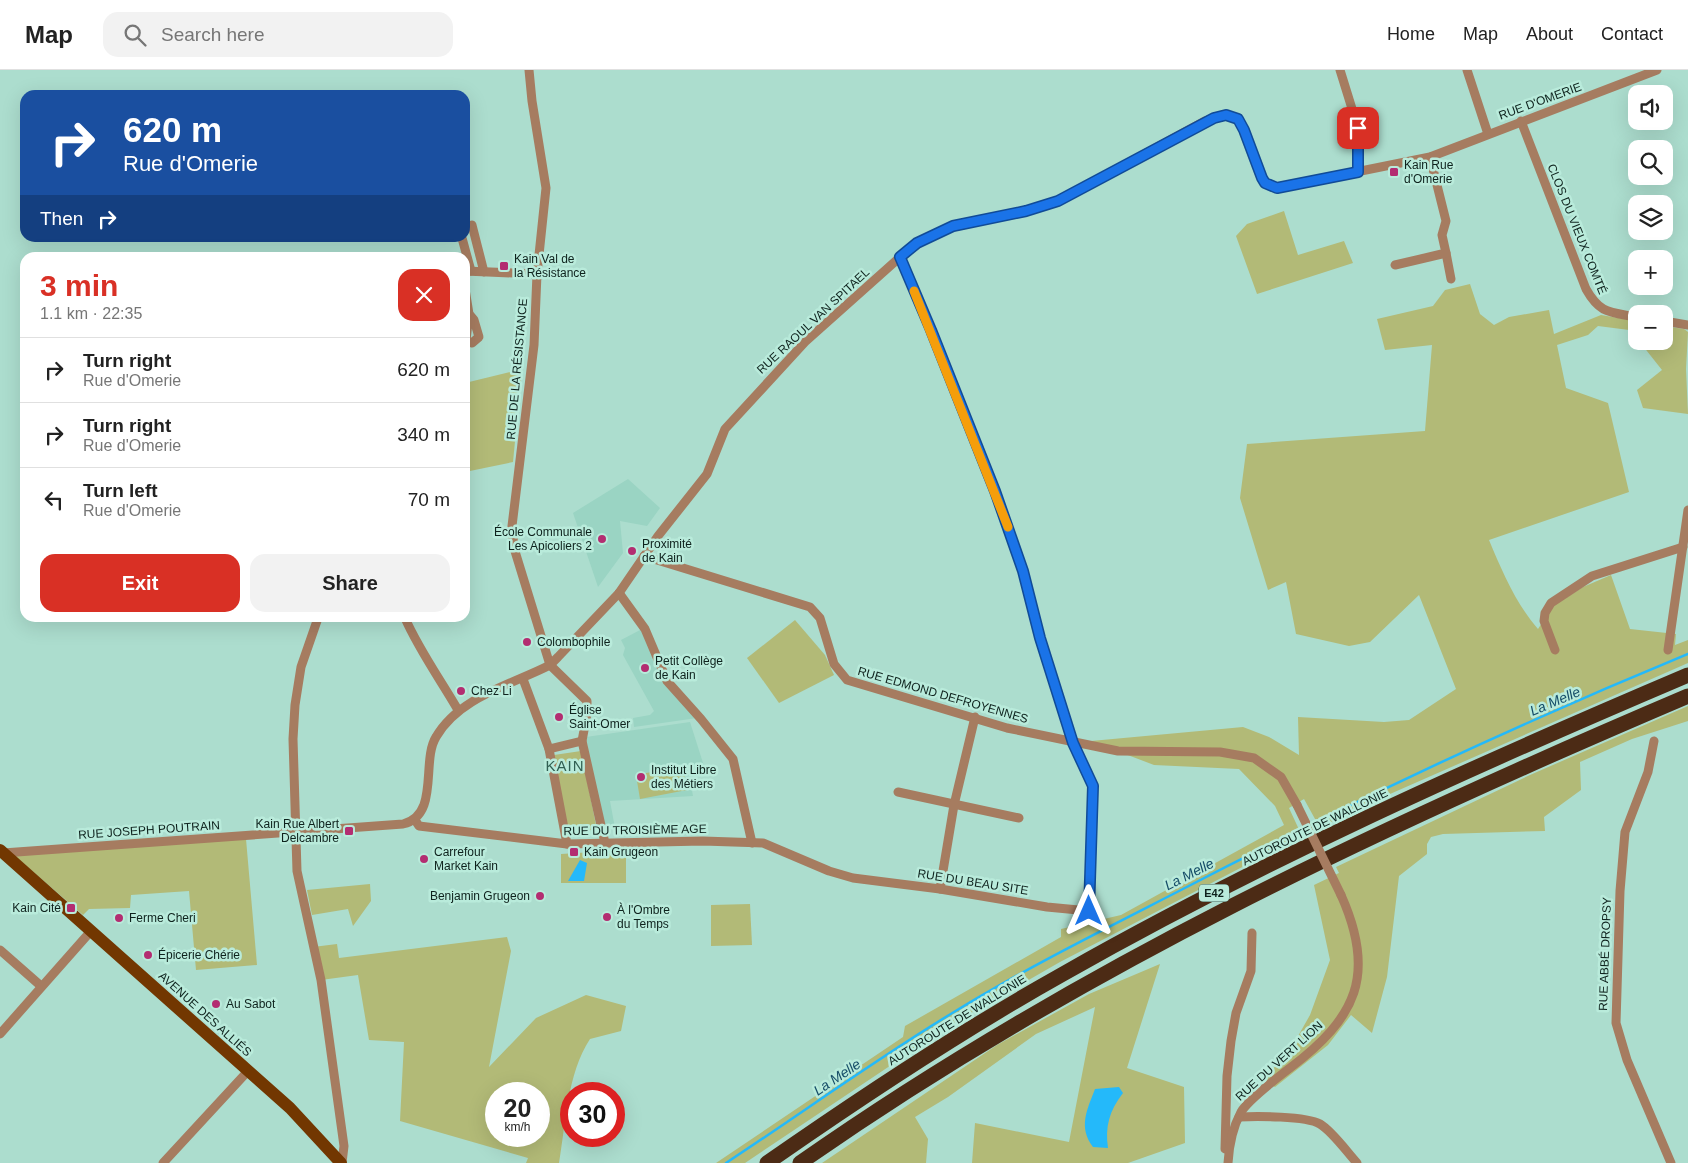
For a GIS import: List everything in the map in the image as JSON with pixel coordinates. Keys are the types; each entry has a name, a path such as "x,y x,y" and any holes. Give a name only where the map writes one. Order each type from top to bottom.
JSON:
{"highway":[{"name":"AUTOROUTE DE WALLONIE","path":"767,1163 845,1108 953,1039 1062,974 1131,936 1343,829 1688,674"},
{"name":"E42","path":"800,1163 963,1055 1141,953 1374,836 1486,784 1688,696"}],"main road":[{"name":"AVENUE DES ALLIÉS","path":"1,851 290,1108 342,1163"}],"street":[{"name":"RUE DE LA RÉSISTANCE","path":"529,70 546,188 537,274 534,345 512,526 514,548 550,666"},
{"path":"1340,70 1358,128 1358,172"},
{"name":"RUE D'OMERIE","path":"1467,70 1488,134"},
{"name":"RUE D'OMERIE","path":"908,250 936,233 953,226 1026,211 1058,201 1205,121 1222,116 1233,116 1241,124 1262,178 1271,186 1277,188 1430,157 1656,70"},
{"name":"CLOS DU VIEUX COMTÉ","path":"1521,121 1586,289 1595,305 1605,312 1628,316"},
{"path":"1430,157 1446,221 1442,235 1451,279"},
{"path":"470,226 472,225 484,272"},
{"name":"RUE RAOUL VAN SPITAEL","path":"458,710 550,666 620,593 670,519 707,474 725,429 805,342 908,250"},
{"path":"1395,265 1446,253"},
{"path":"900,257 995,491 1023,571 1040,638 1073,743"},
{"path":"470,271 537,274"},
{"path":"1673,322 1688,325"},
{"path":"1668,650 1688,510"},
{"path":"1555,650 1544,621 1545,613 1551,603 1592,576 1683,546"},
{"name":"RUE EDMOND DEFROYENNES","path":"644,556 810,608 820,618 834,664 844,679 1008,728 1118,752 1220,752 1254,758 1281,777"},
{"path":"620,593 645,629 667,681 733,759 752,843"},
{"path":"317,622 300,667 295,705 293,739 297,871 321,980 344,1146 342,1163"},
{"path":"406,622 416,644 435,669 458,710 446,722 434,739 424,806 414,820"},
{"path":"550,666 587,701 583,739 605,843"},
{"path":"523,679 549,749 567,844"},
{"path":"940,889 954,805 975,717"},
{"path":"549,749 583,739"},
{"name":"RUE ABBÉ DROPSY","path":"1654,741 1648,772 1624,832 1620,891 1616,1023 1627,1060 1671,1163"},
{"name":"RUE DU BEAU SITE","path":"853,878 940,889 1047,907 1089,911 1093,786 1073,743"},
{"name":"RUE DU VERT LION","path":"1240,1114 1323,1041 1338,1024 1350,1003 1360,966 1358,941 1352,920 1297,805 1281,777"},
{"path":"898,792 1019,818"},
{"name":"RUE DU TROISIÈME AGE","path":"414,820 418,826 567,844 703,841 763,843 829,871 853,878"},
{"name":"RUE JOSEPH POUTRAIN","path":"1,851 403,824 414,820"},
{"path":"0,1034 91,930"},
{"name":"RUE DU VERT LION","path":"1228,1160 1225,1149 1228,1068 1236,1013 1251,971 1252,933"},
{"path":"0,950 41,986"},
{"path":"163,1163 248,1071"},
{"path":"1226,1105 1240,1114 1309,1119 1321,1124 1357,1163"},
{"path":"1228,1160 1240,1114"}],"shaded area":[{"path":"1284,211 1298,255 1344,241 1353,263 1257,294 1236,236 1247,224"},
{"path":"1470,284 1480,314 1494,325 1509,317 1549,310 1554,334 1601,315 1628,320 1628,330 1598,326 1588,335 1557,345 1566,388 1608,403 1629,492 1489,540 1516,598 1538,629 1553,606 1583,587 1611,575 1630,629 1676,634 1675,645 1688,640 1688,663 1390,794 1320,828 1304,799 1289,808 1302,836 1060,962 957,1021 745,1163 716,1163 903,1037 905,1026 1061,937 1061,929 1121,915 1284,825 1275,806 1239,769 1154,765 1091,741 1243,727 1269,737 1299,755 1298,717 1384,722 1409,720 1456,689 1419,595 1370,642 1349,646 1296,634 1286,582 1268,590 1240,498 1247,444 1425,431 1432,345 1385,350 1377,319 1433,306 1445,290"},
{"path":"1673,327 1684,329 1688,332 1686,369 1688,414 1643,408 1637,390 1662,370 1646,350 1673,350"},
{"path":"522,369 513,462 470,471 470,382"},
{"name":"École Communale Les Apicoliers 2","path":"628,479 660,508 647,526 620,521 623,553 598,587 573,513"},
{"path":"795,620 825,655 834,675 779,703 747,658"},
{"name":"Petit Collège de Kain","path":"642,629 665,682 697,718 634,727 633,718 650,715 654,711 623,655 625,648 621,640"},
{"path":"1688,706 1688,721 1632,739 1580,762 1581,790 1544,817 1545,831 1443,834 1431,837 1427,844 1427,854 1399,876 1387,977 1372,1033 1351,1015 1328,1045 1275,1087 1263,1079 1289,1052 1310,1015 1330,960 1314,885 1339,873 1336,867 1530,775"},
{"name":"Institut Libre des Métiers","path":"690,722 704,766 688,769 693,796 610,801 615,828 604,828 586,737"},
{"path":"581,751 597,830 568,831 554,755"},
{"path":"683,766 687,790 640,799 636,775"},
{"path":"246,839 257,965 196,970 189,891 131,895 130,908 89,909 83,915 14,855"},
{"path":"626,850 626,883 561,883 561,854"},
{"path":"370,884 371,901 353,926 348,909 312,915 307,890"},
{"path":"750,904 752,945 711,946 711,905"},
{"path":"507,937 511,951 489,1067 536,1018 586,995 626,1006 621,1031 590,1039 582,1053 572,1082 560,1082 561,1147 559,1163 526,1163 528,1158 490,1147 550,1147 550,1082 485,1082 485,1146 400,1121 404,1042 369,1040 358,975 321,980 313,947 337,944 339,958"},
{"path":"1160,964 1127,1068 1184,1087 1185,1143 1128,1163 972,1163 975,1123 1069,1142 1095,1007 1036,1034 948,1097 915,1117 928,1139 926,1163 822,1163 997,1045 1089,994"}],"water":[{"path":"580,860 587,863 584,881 568,881"},
{"path":"1119,1087 1123,1093 1114,1106 1109,1119 1107,1133 1108,1148 1093,1147 1088,1140 1085,1118 1095,1089"}],"waterway":[{"name":"La Melle","path":"726,1163 925,1030 1010,979 1243,858 1369,796 1496,737 1688,654"}],"slow traffic":[{"path":"914,291 1008,527"}],"place":[{"name":"Kain Rue d'Omerie","path":"1394,172"},
{"name":"Kain Val de la Résistance","path":"504,266"},
{"name":"École Communale Les Apicoliers 2","path":"602,539"},
{"name":"Proximité de Kain","path":"632,551"},
{"name":"Colombophile","path":"527,642"},
{"name":"Petit Collège de Kain","path":"645,668"},
{"name":"Chez Li","path":"461,691"},
{"name":"Église Saint-Omer","path":"559,717"},
{"name":"Institut Libre des Métiers","path":"641,777"},
{"name":"Kain Rue Albert Delcambre","path":"349,831"},
{"name":"Kain Grugeon","path":"574,852"},
{"name":"Carrefour Market Kain","path":"424,859"},
{"name":"Benjamin Grugeon","path":"540,896"},
{"name":"Kain Cité","path":"71,908"},
{"name":"À l'Ombre du Temps","path":"607,917"},
{"name":"Ferme Cheri","path":"119,918"},
{"name":"Épicerie Chérie","path":"148,955"},
{"name":"Au Sabot","path":"216,1004"}],"district":[{"name":"KAIN","path":"565,765"}],"route":[{"path":"1089,911 1093,786 1073,743 1040,638 1023,571 995,491 900,257 917,243 953,226 993,216 1026,211 1058,201 1205,121 1214,118 1226,115 1238,119 1262,178 1265,183 1277,188 1358,172 1358,128"}]}
